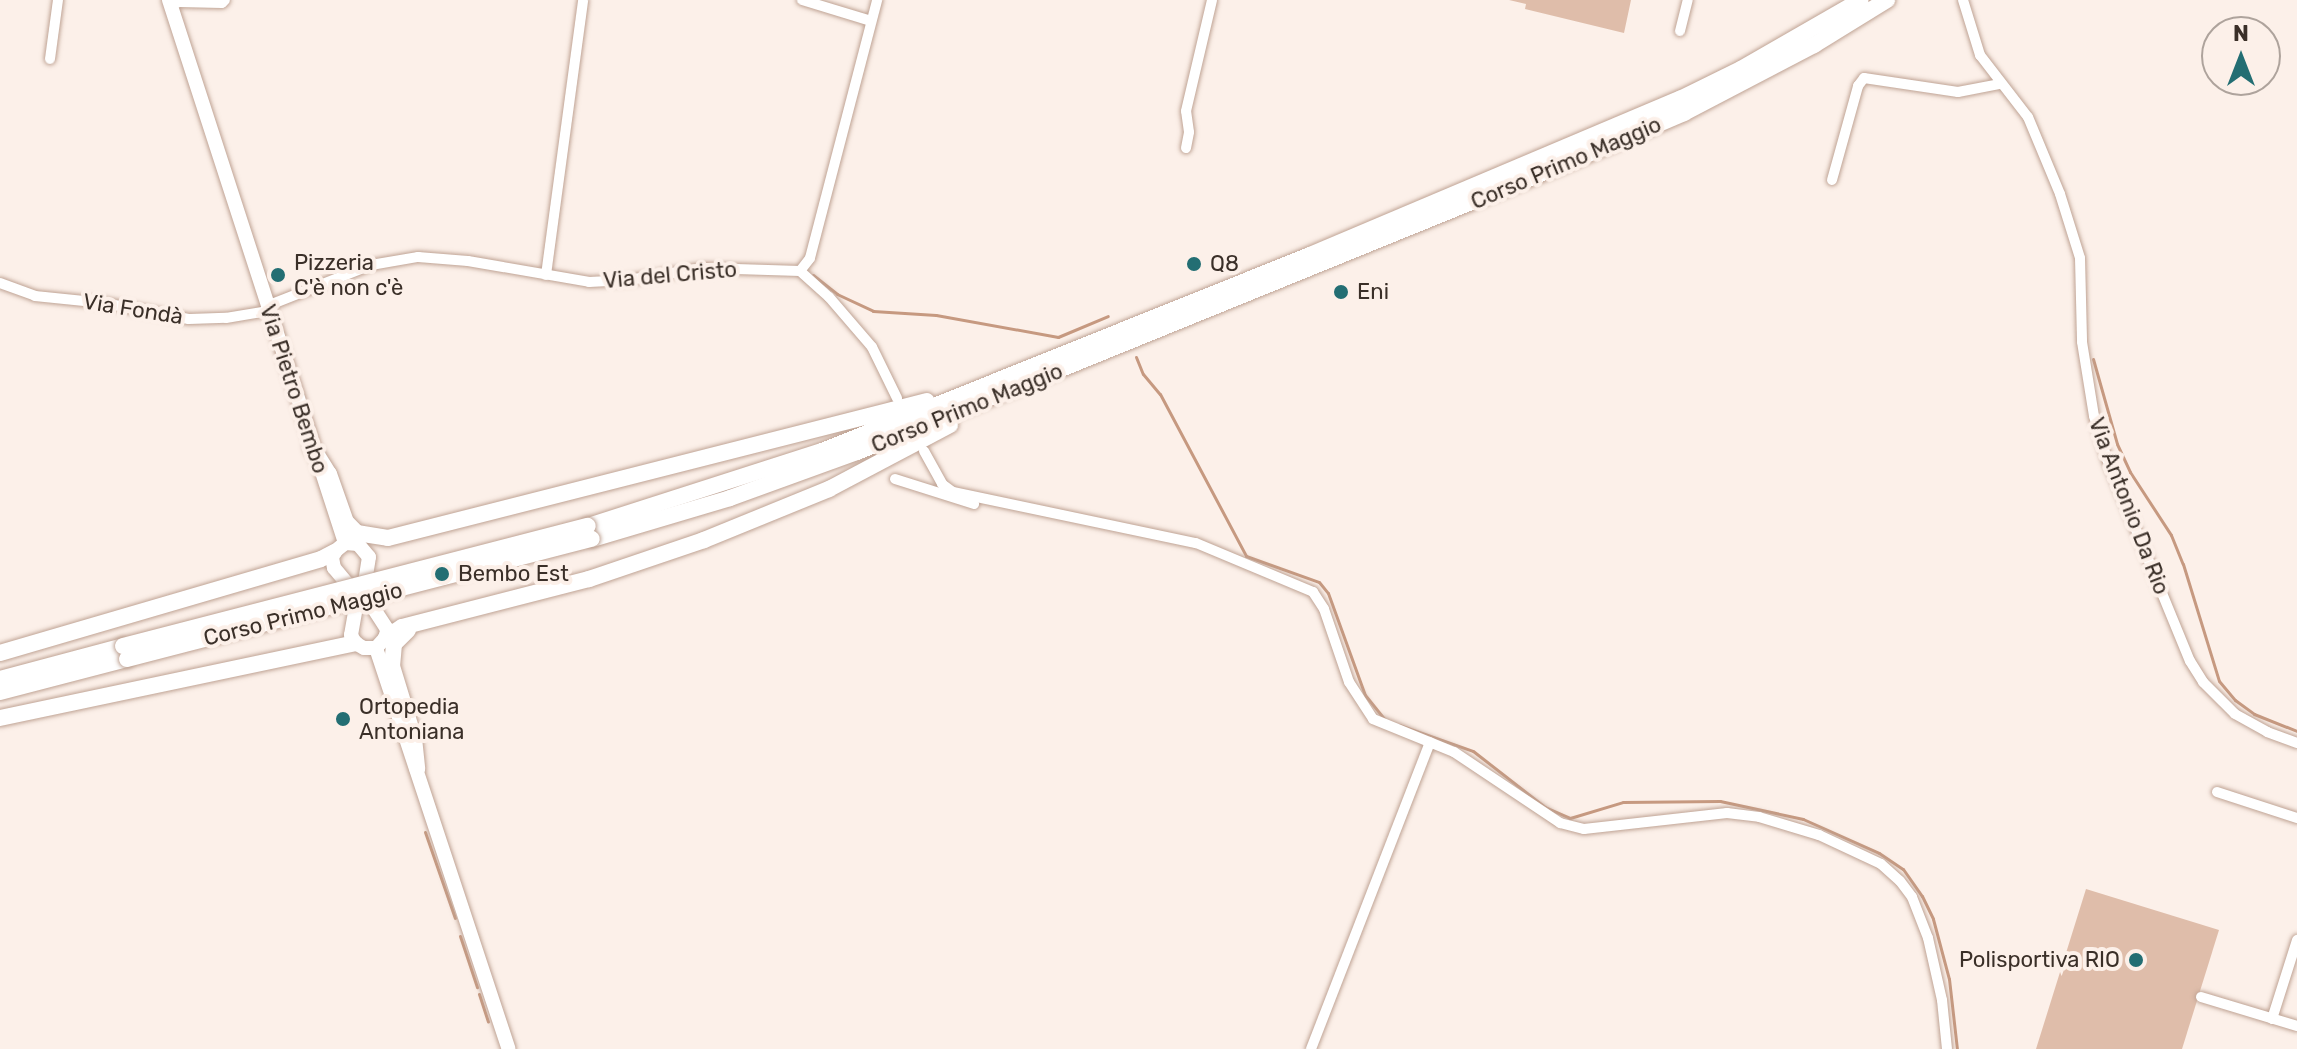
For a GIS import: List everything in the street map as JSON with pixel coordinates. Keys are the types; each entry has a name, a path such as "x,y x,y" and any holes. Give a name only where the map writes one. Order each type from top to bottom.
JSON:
{"highway":[{"name":"Corso Primo Maggio","path":"590,533 808,456 999,381 1680,99 1741,69 1861,0"},
{"name":"Corso Primo Maggio","path":"0,679 125,653 590,533 791,476 1040,380 1684,113 1814,45 1887,0"},
{"path":"381,642 402,627 646,560 800,502 963,419 1010,399 1040,380"},
{"path":"363,547 999,381"},
{"path":"312,447 329,474 346,522 357,533 388,538"},
{"path":"0,653 321,559 340,548"},
{"path":"412,626 394,644 392,666 414,738 417,769"},
{"path":"0,718 355,643"},
{"name":"Corso Primo Maggio","path":"0,692 125,653"}],"main road":[{"name":"Via Pietro Bembo","path":"170,2 312,447 340,548 334,568 350,587 356,607 351,630 355,643"},
{"path":"340,548 363,547 369,557 365,581 372,606 385,622 381,642 417,769 509,1049"},
{"path":"355,643 364,648 381,642"}],"street":[{"path":"50,59 58,0"},
{"name":"Via Pietro Bembo","path":"170,2 222,3 225,0"},
{"path":"546,275 583,0"},
{"path":"802,0 871,21"},
{"path":"877,0 810,258 800,271 829,297 872,347 897,398"},
{"path":"1186,148 1189,132 1186,111 1212,0"},
{"path":"1680,31 1688,0"},
{"name":"Via Antonio Da Rio","path":"1963,0 1980,55 2034,129 2074,235 2081,266 2082,342 2094,416 2107,459 2190,661 2203,682 2235,714 2297,743"},
{"path":"1832,180 1858,86 1864,78 1958,92 2000,84"},
{"name":"Via del Cristo","path":"268,309 393,259 438,258 605,282 704,268 800,271"},
{"name":"Via Fondà","path":"0,283 35,296 104,303 189,319 226,318 268,309"},
{"path":"924,451 942,484 953,492 1196,543 1313,592 1324,609 1349,682 1373,719 1430,742 1486,772 1538,812 1560,823 1584,829 1727,813 1759,817 1819,835 1881,864 1900,881 1919,911 1939,988 1947,1049"},
{"path":"895,479 960,502 1028,515 1051,513"},
{"path":"1311,1049 1430,742"},
{"path":"2217,792 2297,818"},
{"path":"2272,1019 2297,940"},
{"path":"2201,997 2297,1026"}],"shaded area":[{"path":"1509,0 1631,0 1624,33 1525,9 1526,4"},
{"name":"Polisportiva RIO","path":"2086,889 2219,930 2182,1049 2036,1049"}],"waterway":[{"path":"813,275 837,294 873,311 936,315 1058,337 1108,316"},
{"path":"1136,357 1143,374 1160,394 1246,556 1319,582 1328,593 1365,695 1385,720"},
{"path":"2093,359 2117,444 2130,472 2171,535 2183,564 2219,681 2235,700 2254,714 2297,731"},
{"path":"1399,725 1473,751 1545,807 1570,818 1623,802 1720,801 1803,819 1879,853 1903,869 1922,896 1933,919 1949,979 1957,1049"},
{"path":"425,832 455,918"},
{"path":"460,936 477,987"},
{"path":"479,994 488,1022"}],"place":[{"name":"Q8","path":"1194,264"},
{"name":"Pizzeria C'è non c'è","path":"278,275"},
{"name":"Eni","path":"1341,292"},
{"name":"Bembo Est","path":"442,574"},
{"name":"Ortopedia Antoniana","path":"343,719"},
{"name":"Polisportiva RIO","path":"2136,960"}]}
